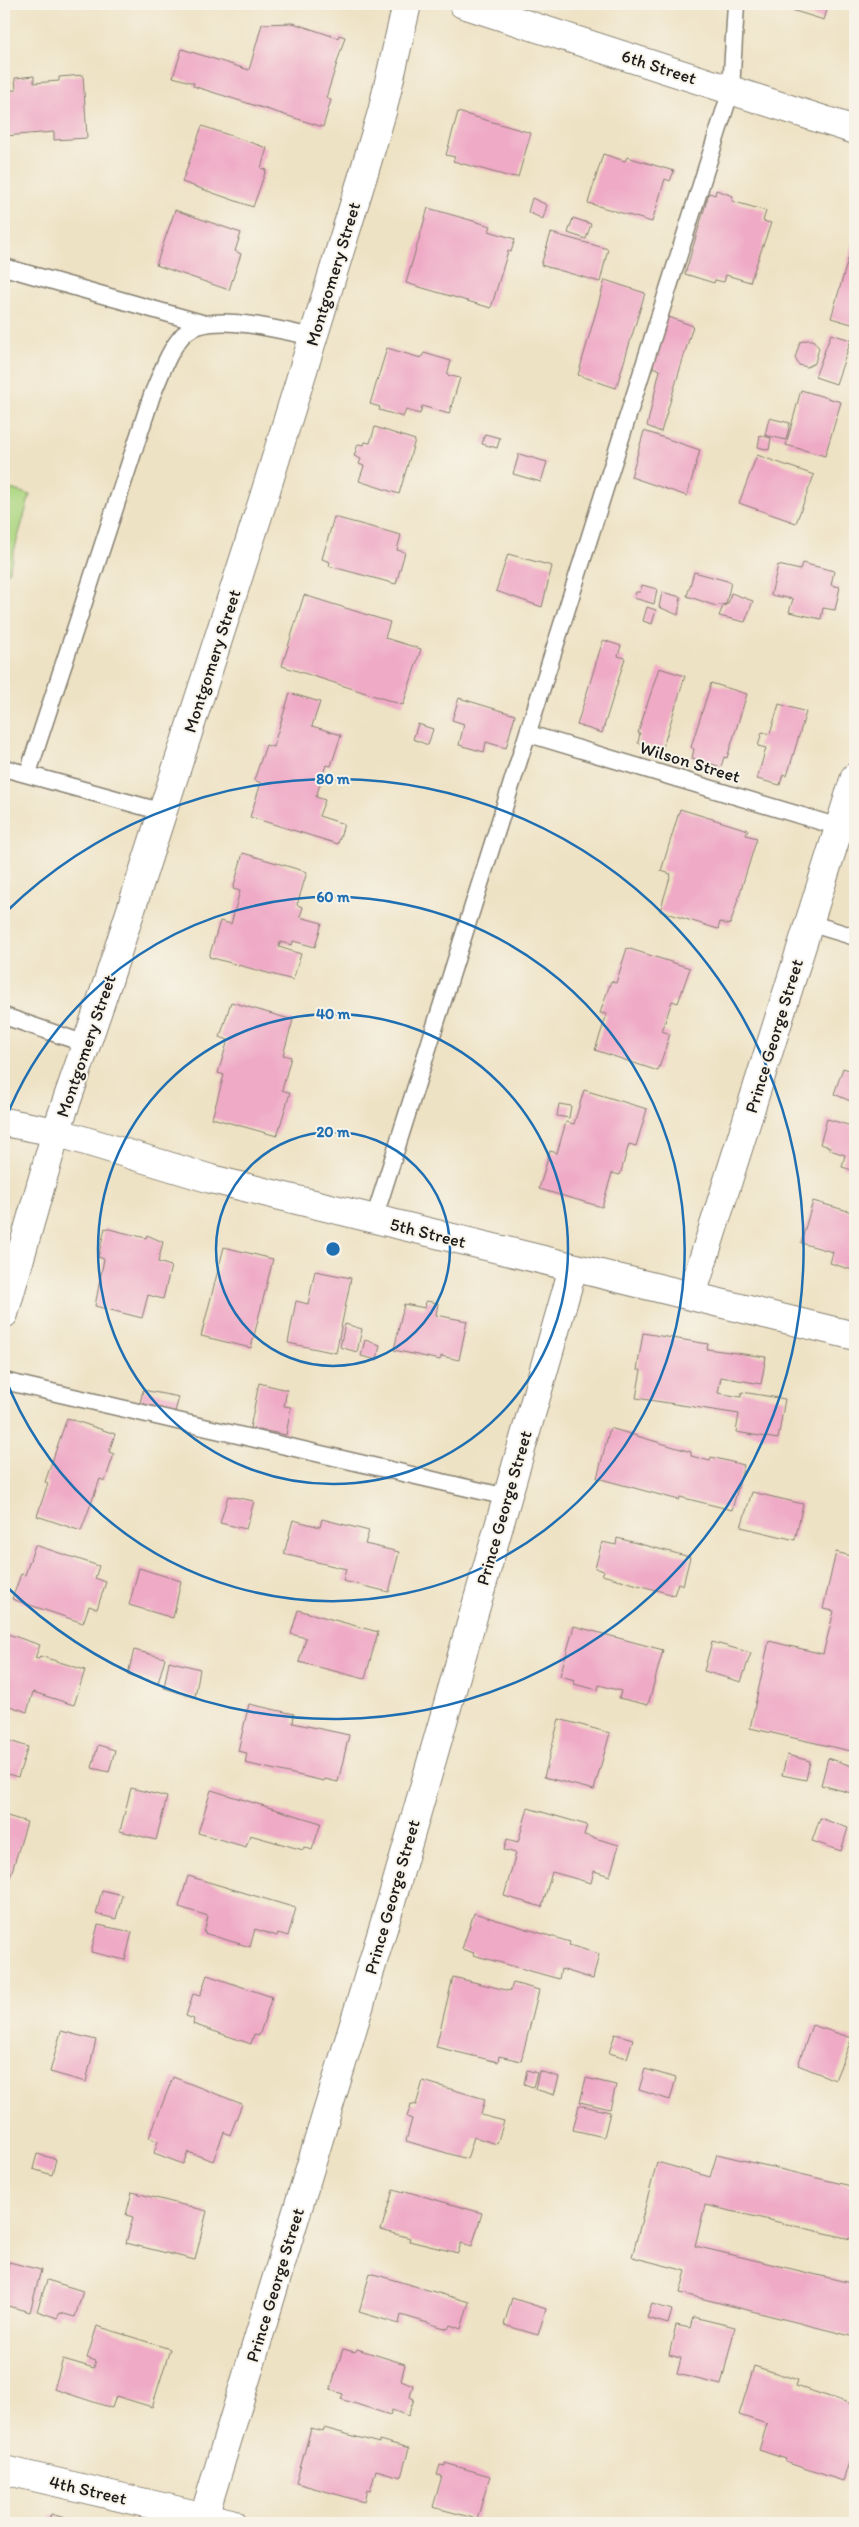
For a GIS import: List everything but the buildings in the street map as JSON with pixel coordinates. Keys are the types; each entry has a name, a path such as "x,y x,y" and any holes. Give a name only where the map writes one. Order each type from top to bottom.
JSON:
{"street":[{"name":"Montgomery Street","path":"4,1314 56,1132 163,812 314,337 382,112 407,4"},
{"name":"6th Street","path":"463,4 855,130"},
{"name":"Prince George Street","path":"692,1295 855,777"},
{"name":"5th Street","path":"4,1122 56,1132 211,1178 374,1219 855,1336"},
{"name":"Prince George Street","path":"203,2520 392,1899 573,1268"},
{"name":"4th Street","path":"4,2470 203,2520 231,2523"}],"lane":[{"path":"374,1219 529,734 731,90 736,4"},
{"path":"4,267 205,324"},
{"path":"28,773 152,396 170,352 185,333 205,324 225,322 314,337"},
{"name":"Wilson Street","path":"529,734 839,828"},
{"path":"4,768 28,773 163,812"},
{"path":"809,923 855,937"},
{"path":"4,1016 86,1044"},
{"path":"4,1381 507,1497"}],"green space":[{"path":"4,487 30,495 8,573 4,572"}]}
